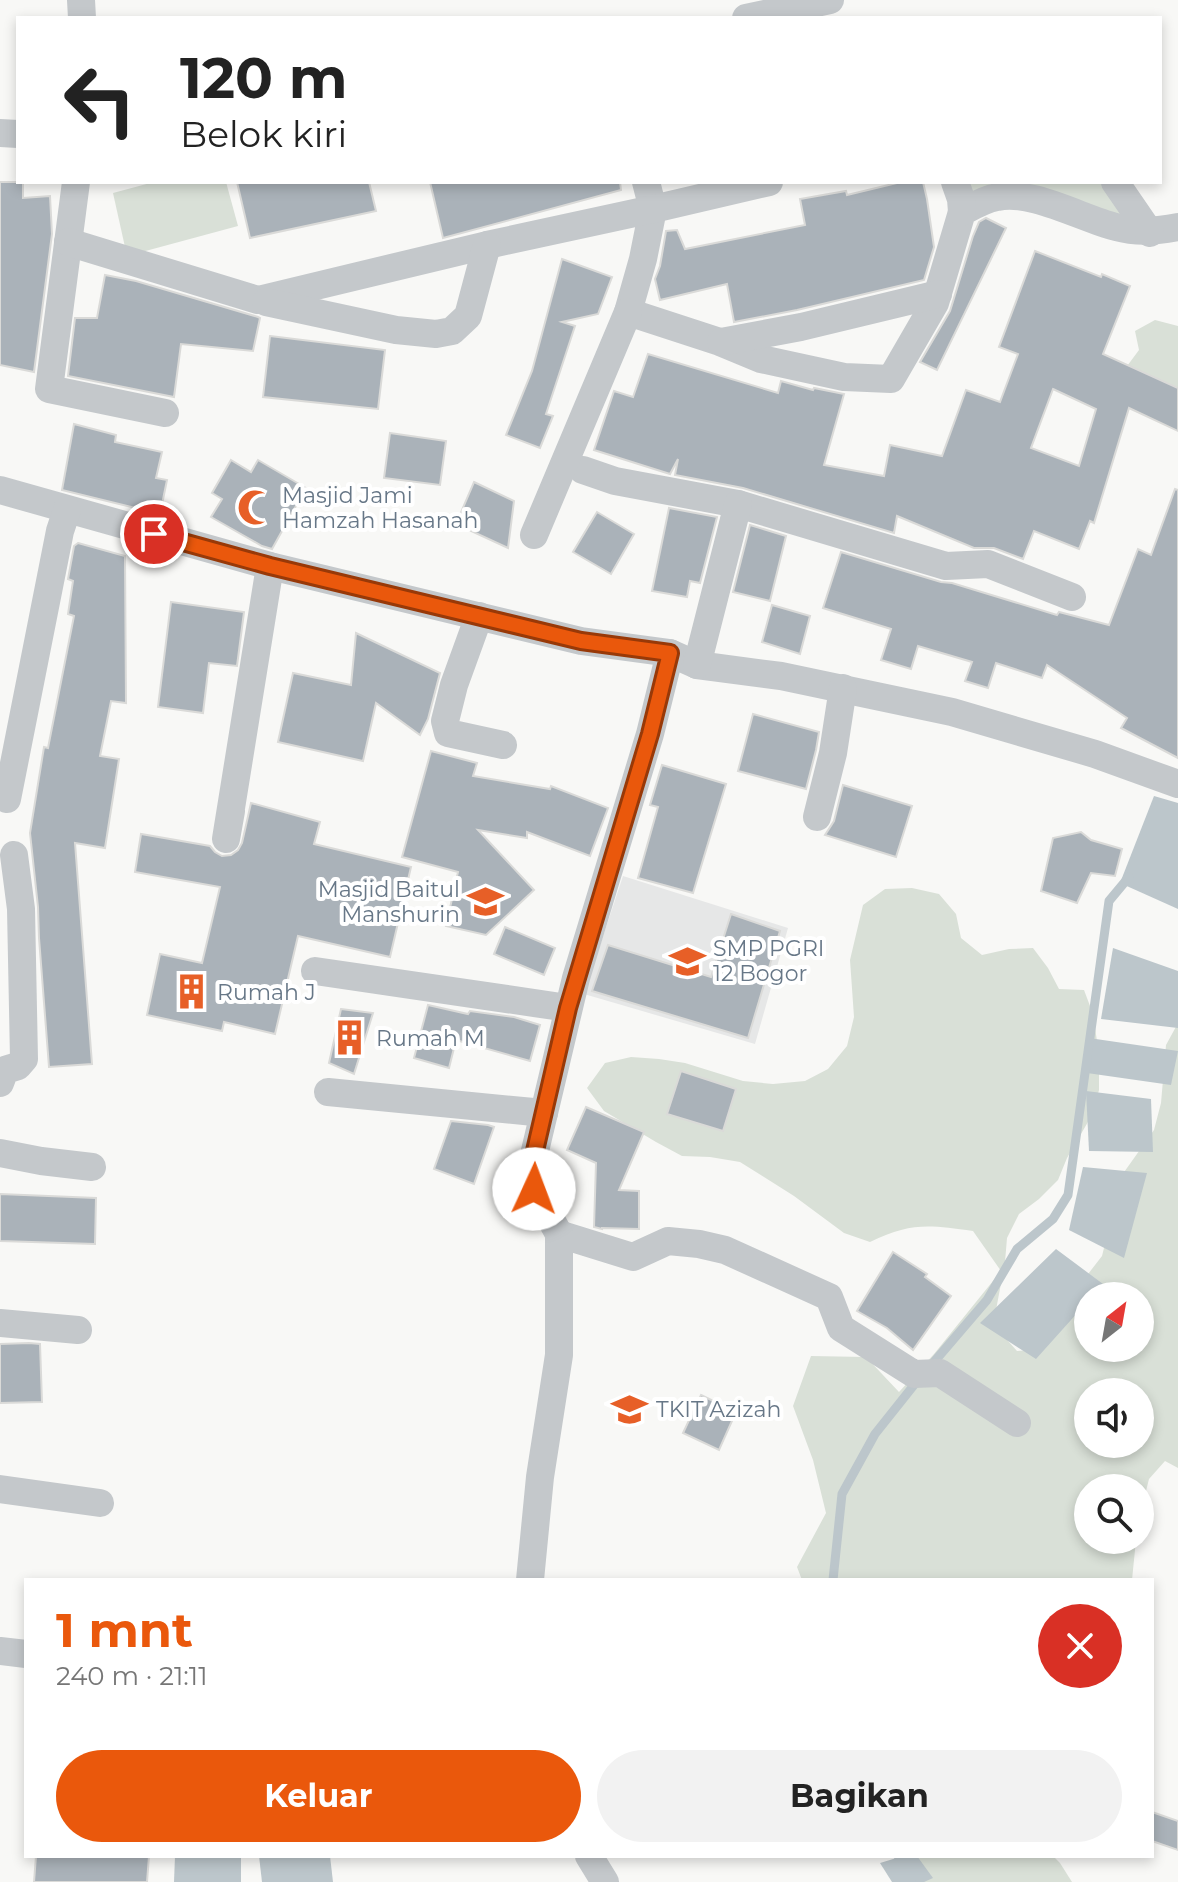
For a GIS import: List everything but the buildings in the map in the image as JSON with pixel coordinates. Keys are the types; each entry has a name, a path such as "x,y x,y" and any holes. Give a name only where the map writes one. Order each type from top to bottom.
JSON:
{"street":[{"path":"755,16 830,0"},
{"path":"76,184 49,389 165,413"},
{"path":"534,535 628,312 653,209 647,184"},
{"path":"258,300 760,184"},
{"path":"628,312 761,359 844,377 891,379 938,294 962,212 956,184"},
{"path":"1116,184 1150,233"},
{"path":"962,212 998,196 1019,196 1115,227 1150,233 1178,227"},
{"path":"68,242 258,300 396,330 436,334 452,331 468,316 487,245"},
{"path":"720,342 801,327 938,294"},
{"path":"583,470 615,481 738,504 946,566 988,564 1072,597"},
{"path":"0,490 270,566 581,641 670,653 697,665 781,676 952,712 1095,754 1174,783"},
{"path":"697,665 738,504"},
{"path":"7,799 60,531 67,510"},
{"path":"226,839 270,566"},
{"path":"479,616 454,685 445,721 448,733 503,745"},
{"path":"530,1578 540,1477 559,1355 559,1234 534,1189 534,1155 568,1008 650,734 670,653"},
{"path":"817,817 833,753 843,688"},
{"path":"0,1083 5,1070 18,1066 24,1059 10,911 14,855"},
{"path":"315,971 568,1008"},
{"path":"328,1092 544,1113"},
{"path":"0,1153 92,1167"},
{"path":"559,1234 633,1257 668,1241 725,1250 829,1297 841,1328 1017,1423"},
{"path":"0,1323 78,1330"},
{"path":"0,1489 100,1503"},
{"path":"0,1651 24,1654"},
{"path":"590,1858 605,1882"}],"shaded area":[{"path":"147,184 227,184 238,226 127,256 113,193"},
{"path":"964,184 1108,184 1132,222 966,195"},
{"path":"1155,320 1178,326 1178,400 1116,381 1139,350 1135,331"},
{"path":"1154,796 1178,803 1178,909 1120,883"},
{"name":"SMP PGRI 12 Bogor","path":"623,876 788,928 755,1044 584,994"},
{"path":"912,888 939,894 956,914 961,938 982,955 1033,948 1059,989 1084,990 1093,1014 1099,1090 1092,1115 1058,1180 1019,1214 1007,1238 996,1310 1000,1332 1017,1351 1042,1349 1074,1296 1074,1362 1154,1362 1154,1282 1083,1282 1102,1256 1122,1175 1154,1130 1161,1103 1166,1045 1178,1023 1178,1468 1165,1461 1153,1474 1074,1474 1074,1554 1135,1554 1132,1578 801,1578 797,1567 826,1513 813,1460 793,1406 811,1356 866,1357 899,1392 1001,1271 973,1231 944,1227 909,1228 870,1242 844,1233 740,1162 682,1156 656,1142 604,1111 587,1088 605,1063 631,1057 685,1063 743,1081 773,1084 805,1081 828,1069 847,1046 854,1017 850,960 863,905 885,889"},
{"path":"1113,948 1178,971 1178,1028 1101,1019"},
{"path":"1089,1038 1178,1051 1171,1085 1087,1073"},
{"path":"1086,1091 1151,1099 1153,1152 1089,1151"},
{"path":"1083,1167 1147,1173 1124,1258 1069,1230"},
{"path":"1056,1249 1100,1282 1074,1282 1074,1317 1036,1359 980,1323"},
{"path":"175,1858 241,1858 241,1882 174,1882"},
{"path":"259,1858 330,1858 333,1882 262,1882"},
{"path":"896,1858 918,1858 933,1878 924,1882 892,1882 880,1863"},
{"path":"905,1858 1055,1858 1072,1882 917,1882"}],"waterway":[{"path":"928,1369 987,1300 1017,1249 1053,1219 1068,1195 1109,901 1129,877"},
{"path":"833,1578 842,1494 875,1434 918,1380"},
{"path":"899,1858 911,1882"}],"place":[{"name":"Masjid Jami Hamzah Hasanah","path":"256,508"},
{"name":"Masjid Baitul Manshurin","path":"486,902"},
{"name":"SMP PGRI 12 Bogor","path":"687,961"},
{"name":"Rumah J","path":"191,992"},
{"name":"Rumah M","path":"350,1038"},
{"name":"TKIT Azizah","path":"630,1409"}],"route":[{"path":"154,534 270,566 581,641 670,653 650,734 568,1008 534,1155 534,1189"}]}
